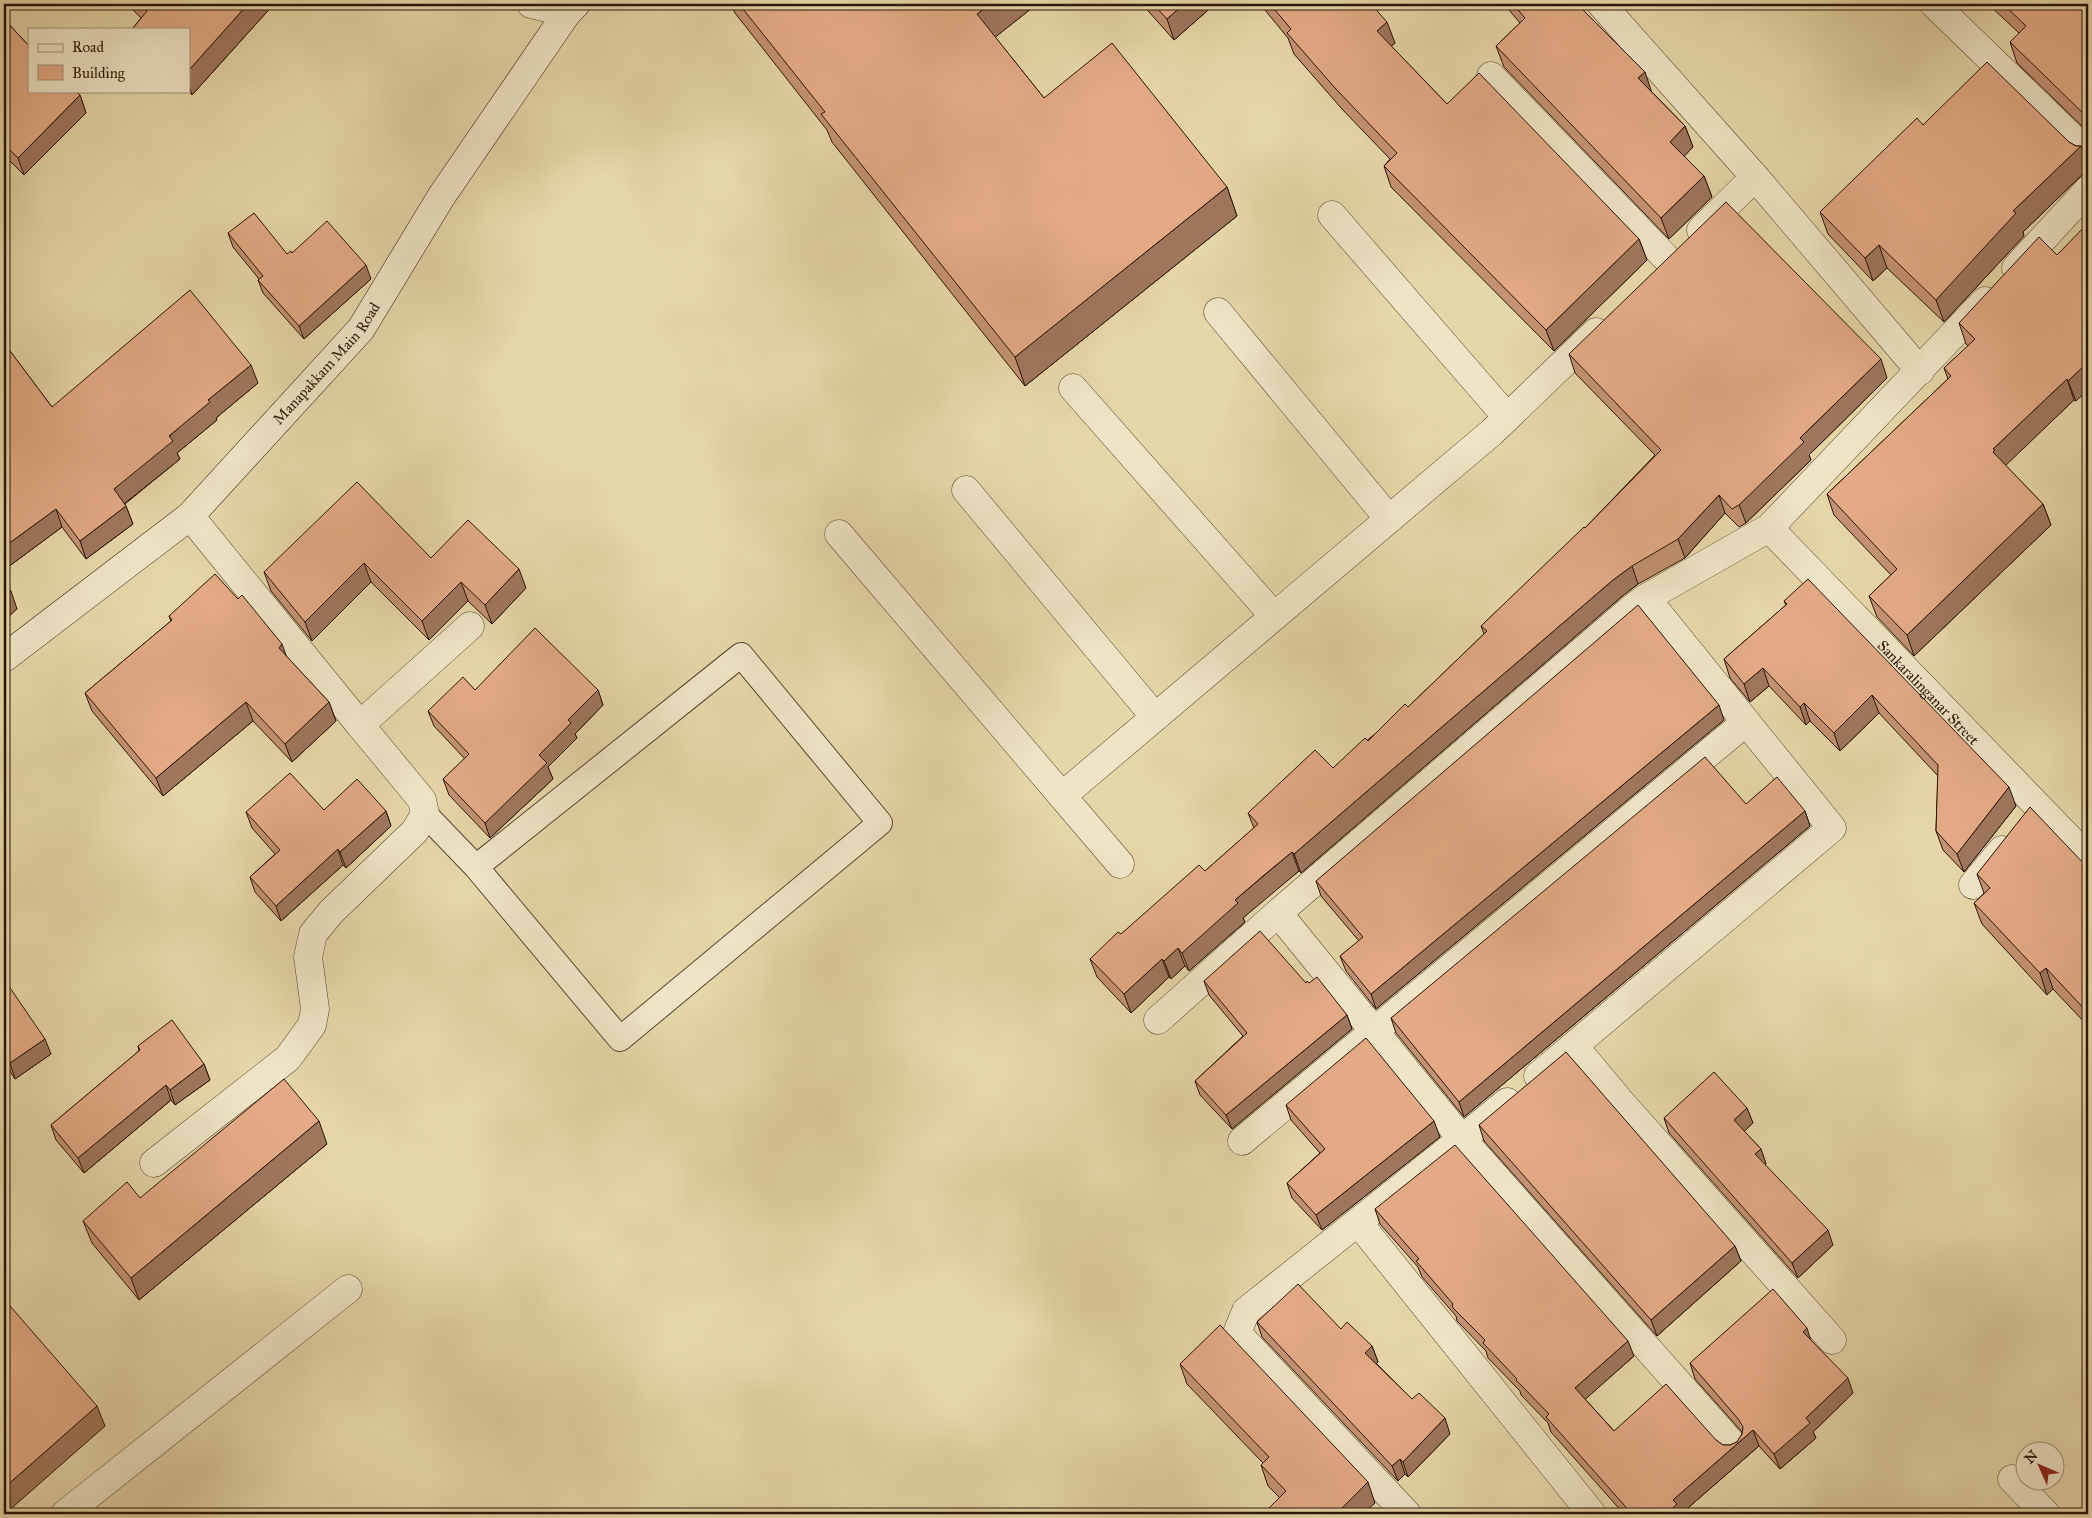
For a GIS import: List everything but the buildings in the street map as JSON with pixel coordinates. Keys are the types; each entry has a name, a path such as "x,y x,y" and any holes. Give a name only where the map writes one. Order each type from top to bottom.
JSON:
{"street":[{"path":"531,4 571,8"},
{"path":"1601,4 1755,177 1920,371"},
{"path":"1934,4 2088,153"},
{"name":"Manapakkam Main Road","path":"4,658 190,516 361,328 441,197 571,8"},
{"path":"1491,76 1669,261"},
{"path":"1648,282 1755,177"},
{"path":"1158,1020 1278,914 1646,598 1769,528 1920,371 2088,190"},
{"path":"1332,215 1507,417"},
{"path":"1218,312 1390,519"},
{"path":"1062,796 1390,519 1507,417 1613,315"},
{"path":"1073,388 1274,616"},
{"path":"966,490 1155,717"},
{"path":"154,1163 288,1058 312,1025 315,1010 308,957 313,934 331,912 415,832 425,814 422,800 190,516"},
{"name":"Sankaralinganar Street","path":"1769,528 2088,858"},
{"path":"839,534 1120,864"},
{"path":"1393,1509 1237,1333 1246,1312 1462,1139 1832,828 1646,598"},
{"path":"360,726 470,626"},
{"path":"1242,1140 1746,722"},
{"path":"1974,885 2036,805"},
{"path":"1278,914 1462,1139 1733,1444"},
{"path":"1574,1046 1619,1100 1832,1340"},
{"path":"1358,1222 1592,1514"},
{"path":"65,1514 348,1289"},
{"path":"2012,1479 2046,1514"}],"lane":[{"path":"425,814 476,868 620,1039 880,823 741,655 476,868"}]}
